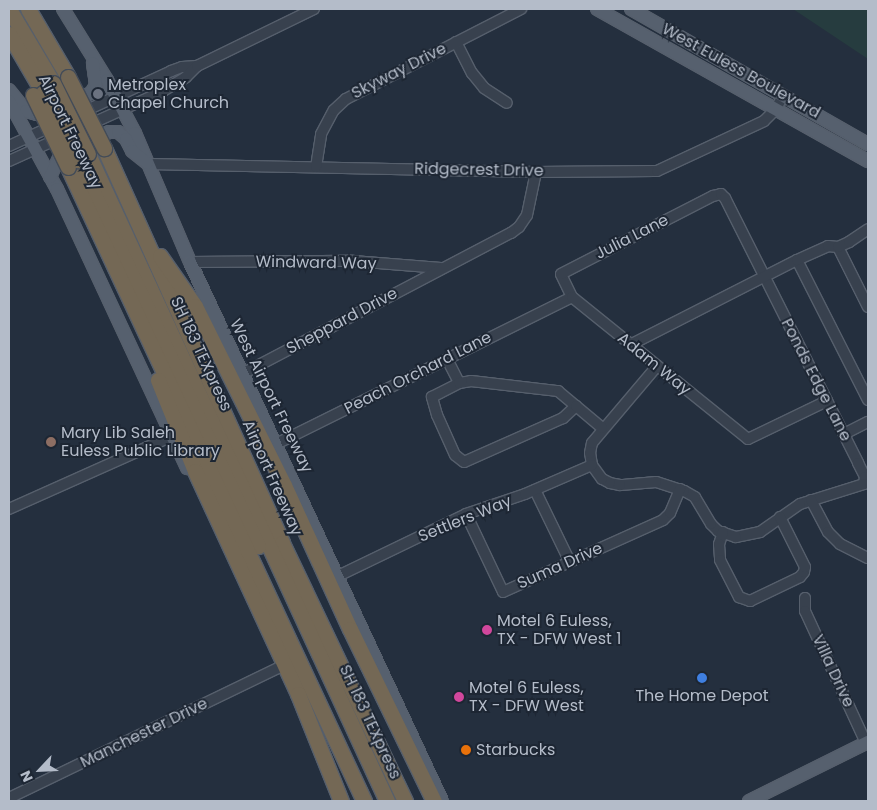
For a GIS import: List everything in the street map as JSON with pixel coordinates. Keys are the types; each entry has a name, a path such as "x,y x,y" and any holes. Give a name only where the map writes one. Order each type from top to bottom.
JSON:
{"highway":[{"name":"SH 183 TEXpress","path":"9,9 42,89"},
{"name":"Airport Freeway","path":"30,9 50,43 104,148 282,543 405,801"},
{"name":"SH 183 TEXpress","path":"9,34 42,89 78,160 388,801"},
{"name":"Airport Freeway","path":"9,49 42,89 78,160 364,801"},
{"name":"SH 183 TEXpress","path":"78,160 378,801"},
{"path":"78,160 81,207 146,353 195,470 290,677 341,801"},
{"path":"140,228 195,306 284,485 350,629 434,801"}],"main road":[{"name":"West Airport Freeway","path":"63,9 123,109 149,164 190,262 442,801"},
{"name":"West Euless Boulevard","path":"597,9 868,161"},
{"name":"West Euless Boulevard","path":"631,9 868,144"},
{"path":"9,90 26,111 37,114 50,114 91,93 96,85 92,57"},
{"path":"9,101 36,148 172,436 278,668 335,801"},
{"path":"50,177 59,158 109,132 118,132 126,139 132,151 149,164"},
{"path":"749,801 867,742"}],"street":[{"path":"9,161 163,91 186,77 197,66 314,9"},
{"name":"Skyway Drive","path":"316,167 321,134 338,105 355,92 521,9"},
{"path":"456,42 472,73 484,88 507,103"},
{"path":"9,146 182,67 197,66"},
{"name":"Ridgecrest Drive","path":"149,164 536,172 657,171 764,121 776,109 783,95"},
{"name":"Sheppard Drive","path":"242,374 442,268 491,245 519,227 530,205 536,172"},
{"name":"Julia Lane","path":"572,297 561,274 713,196 721,194 725,198"},
{"name":"Ponds Edge Lane","path":"725,198 865,477 864,484 811,500"},
{"path":"630,345 764,276 828,246 838,247 857,238 868,229"},
{"path":"838,247 868,307"},
{"path":"797,260 868,400"},
{"name":"Windward Way","path":"190,262 352,261 442,268"},
{"name":"Peach Orchard Lane","path":"276,444 572,297"},
{"name":"Adam Way","path":"572,297 748,438 827,401"},
{"path":"447,359 459,383"},
{"path":"657,366 602,428 592,443 590,453 592,465 602,479 610,484 630,485 656,482 680,489 695,497 710,524 736,537 752,536 794,506 811,500 828,532 840,544 868,558"},
{"path":"576,406 563,418 464,462 452,448 437,415 432,397 459,383 471,380 558,391 576,406 602,428"},
{"path":"844,434 868,422"},
{"path":"9,509 172,436"},
{"name":"Settlers Way","path":"338,576 466,514 536,490 592,465"},
{"name":"Suma Drive","path":"466,514 503,592 663,520 670,513 680,489"},
{"path":"536,490 570,562"},
{"path":"723,532 719,544 720,560 739,597 746,601 800,577 804,572 805,567 780,517"},
{"name":"Villa Drive","path":"806,598 805,611 867,742"},
{"name":"Manchester Drive","path":"9,798 278,668"}],"green space":[{"path":"793,9 868,9 868,59"}],"place":[{"name":"Metroplex Chapel Church","path":"98,94"},
{"name":"Mary Lib Saleh Euless Public Library","path":"51,442"},
{"name":"Motel 6 Euless, TX - DFW West 1","path":"487,630"},
{"name":"The Home Depot","path":"702,678"},
{"name":"Motel 6 Euless, TX - DFW West","path":"459,697"},
{"name":"Starbucks","path":"466,750"}]}
